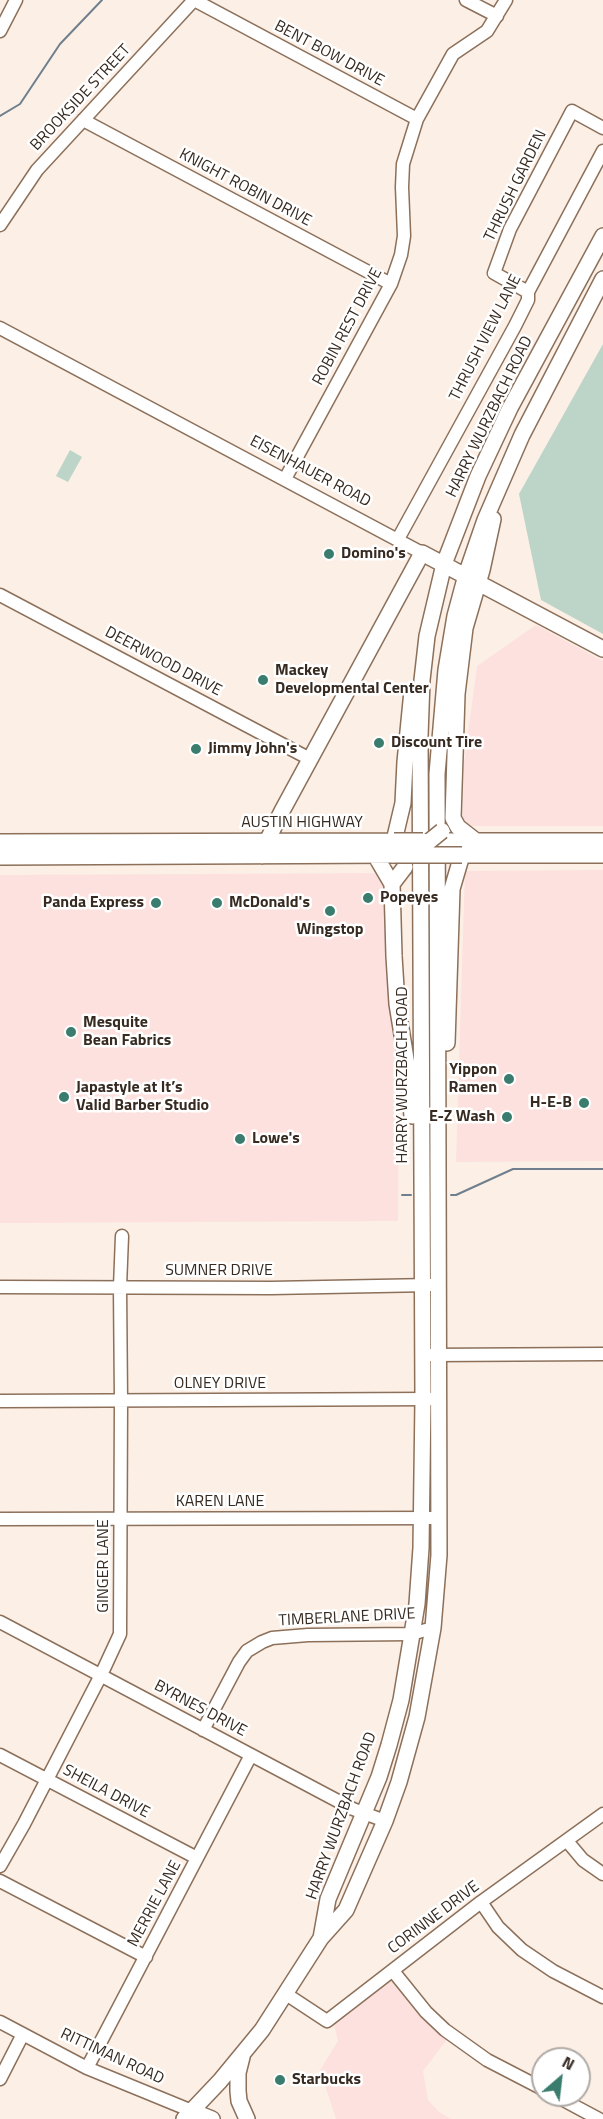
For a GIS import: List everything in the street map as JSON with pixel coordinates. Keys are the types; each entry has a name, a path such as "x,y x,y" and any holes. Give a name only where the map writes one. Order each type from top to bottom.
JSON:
{"main road":[{"name":"HARRY WURZBACH ROAD","path":"188,2115 262,2030 321,1938 346,1910 386,1821 417,1717 437,1595 439,1518 439,1355 430,1285 414,1070 420,735 422,680 427,636 444,564 482,466 510,408 603,236"},
{"name":"HARRY WURZBACH ROAD","path":"321,1938 328,1899 379,1777 401,1700 417,1604 421,1519 423,1355 430,1285 437,1148 437,764 450,636 472,579 496,492 522,435 603,279"},
{"name":"EISENHAUER ROAD","path":"423,553 603,649"},
{"path":"261,856 310,759 423,553"},
{"path":"472,579 459,672 453,818 458,827 476,841"},
{"path":"427,636 415,663 403,803 421,847 440,866 452,889"},
{"path":"403,803 421,847"},
{"path":"392,884 421,847 453,818"},
{"name":"AUSTIN HIGHWAY","path":"0,842 267,841 354,848 375,855 476,841 554,845 603,841"},
{"name":"AUSTIN HIGHWAY","path":"0,857 261,856 354,848 421,847 462,855 502,855 511,851 557,851 554,845"},
{"name":"AUSTIN HIGHWAY","path":"554,845 603,855"},
{"path":"375,855 392,884 397,1004 414,1070 428,1097 429,1142 437,1148"},
{"path":"437,1099 447,1061 452,889 462,855"},
{"path":"243,2054 238,2073 238,2091 239,2101 248,2119"},
{"name":"RITTIMAN ROAD","path":"188,2115 212,2119"}],"street":[{"path":"0,31 16,0"},
{"name":"BENT BOW DRIVE","path":"194,0 417,119"},
{"name":"BROOKSIDE STREET","path":"0,225 37,170 194,0"},
{"path":"466,0 497,16"},
{"name":"ROBIN REST DRIVE","path":"285,479 391,284 401,255 404,236 403,164 417,119 453,54 487,32 506,0"},
{"name":"THRUSH GARDEN","path":"528,292 494,273 513,223 572,111 603,128"},
{"name":"KNIGHT ROBIN DRIVE","path":"83,120 391,284"},
{"name":"THRUSH VIEW LANE","path":"398,539 515,326 528,300 528,292 603,151"},
{"name":"EISENHAUER ROAD","path":"0,328 423,553"},
{"name":"DEERWOOD DRIVE","path":"0,595 310,759"},
{"name":"GINGER LANE","path":"0,1866 101,1675 120,1634 122,1236"},
{"name":"SUMNER DRIVE","path":"0,1287 271,1288 430,1285"},
{"path":"423,1355 603,1354"},
{"name":"OLNEY DRIVE","path":"0,1401 440,1398"},
{"name":"KAREN LANE","path":"0,1519 439,1518"},
{"name":"BYRNES DRIVE","path":"0,1622 251,1755 364,1813 386,1821"},
{"name":"TIMBERLANE DRIVE","path":"203,1730 239,1662 247,1651 262,1642 272,1638 308,1635 411,1634 433,1628"},
{"name":"SHEILA DRIVE","path":"0,1755 197,1858"},
{"name":"MERRIE LANE","path":"87,2067 251,1755"},
{"name":"CORINNE DRIVE","path":"286,1994 327,2021 481,1902 603,1814"},
{"path":"567,1841 583,1860 603,1874"},
{"path":"0,1881 146,1957"},
{"path":"481,1902 498,1926 522,1950 553,1971 603,1997"},
{"path":"393,1971 426,2012 453,2037 487,2060 531,2084"},
{"name":"RITTIMAN ROAD","path":"0,2022 188,2115"},
{"path":"0,2079 23,2034"},
{"path":"576,2107 599,2119"}],"shaded area":[{"path":"536,625 603,661 603,826 462,826 464,763 477,666"},
{"path":"603,870 603,1161 456,1162 465,871"},
{"path":"400,873 398,1221 0,1223 0,875"},
{"path":"394,1977 448,2038 423,2071 428,2100 439,2112 451,2119 336,2119 320,2070 338,2041 334,2024"}],"green space":[{"path":"603,344 603,634 541,600 519,494"},
{"path":"70,450 82,457 68,482 56,476"}],"waterway":[{"path":"0,116 20,104 60,44 102,0"},
{"path":"451,1195 456,1195 513,1169 603,1169"},
{"path":"402,1195 411,1195"}],"place":[{"name":"Domino's","path":"329,554"},
{"name":"Mackey Developmental Center","path":"263,680"},
{"name":"Discount Tire","path":"379,743"},
{"name":"Jimmy John's","path":"196,749"},
{"name":"Popeyes","path":"368,898"},
{"name":"Panda Express","path":"156,903"},
{"name":"McDonald's","path":"217,903"},
{"name":"Wingstop","path":"330,911"},
{"name":"Mesquite Bean Fabrics","path":"71,1032"},
{"name":"Yippon Ramen","path":"509,1079"},
{"name":"Japastyle at It’s Valid Barber Studio","path":"64,1097"},
{"name":"H-E-B","path":"584,1103"},
{"name":"E-Z Wash","path":"507,1117"},
{"name":"Lowe's","path":"240,1139"},
{"name":"Starbucks","path":"280,2080"}]}
